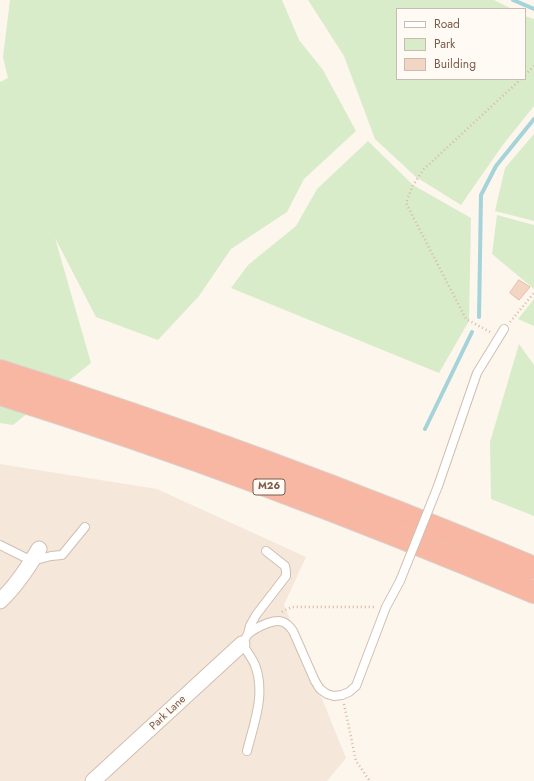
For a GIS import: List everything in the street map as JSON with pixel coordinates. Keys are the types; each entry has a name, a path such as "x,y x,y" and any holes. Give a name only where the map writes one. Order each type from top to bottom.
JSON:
{"highway":[{"name":"M26","path":"0,371 186,432 432,526 534,568"},
{"name":"M26","path":"0,394 125,436 282,492 373,526 534,592"}],"street":[{"path":"0,601 11,591 36,555"},
{"name":"Park Lane","path":"93,781 245,639"}],"lane":[{"path":"245,639 257,627 276,620 282,621 289,625 293,631 320,689 327,694 334,696 349,692 356,686 386,607 400,581 438,486 477,373 504,330"},
{"path":"0,545 36,555 62,555 85,527"},
{"path":"247,752 260,700 260,686 255,664 245,639 256,615 286,576 285,566 266,552"}],"path":[{"path":"526,74 534,66"},
{"path":"500,337 466,319 406,203 413,185 424,169 519,80"},
{"path":"504,330 534,293"},
{"path":"276,620 284,611 292,607 386,607"},
{"path":"342,695 356,761 370,781"}],"shaded area":[{"path":"0,464 157,489 306,557 284,605 346,758 327,781 0,781"}],"green space":[{"path":"10,0 282,0 299,40 323,70 356,131 304,179 287,212 231,249 199,296 158,340 96,317 55,238 91,363 13,425 0,423 0,82 8,78 3,57"},
{"path":"308,0 494,0 510,8 396,8 396,80 526,80 526,16 534,19 534,106 502,146 461,205 416,177 375,139 344,56"},
{"path":"534,134 534,221 495,211 505,168"},
{"path":"368,141 413,185 471,218 469,321 439,373 231,288 248,265 296,226 317,189"},
{"path":"497,215 534,225 534,289 492,254"},
{"path":"534,299 534,326 518,319"},
{"path":"519,344 534,365 534,516 491,499 490,442"}],"building":[{"path":"519,280 530,287 519,300 510,293"}],"waterway":[{"path":"513,0 534,9"},
{"path":"479,317 481,195 496,166 534,119"},
{"path":"425,429 472,332"}]}
